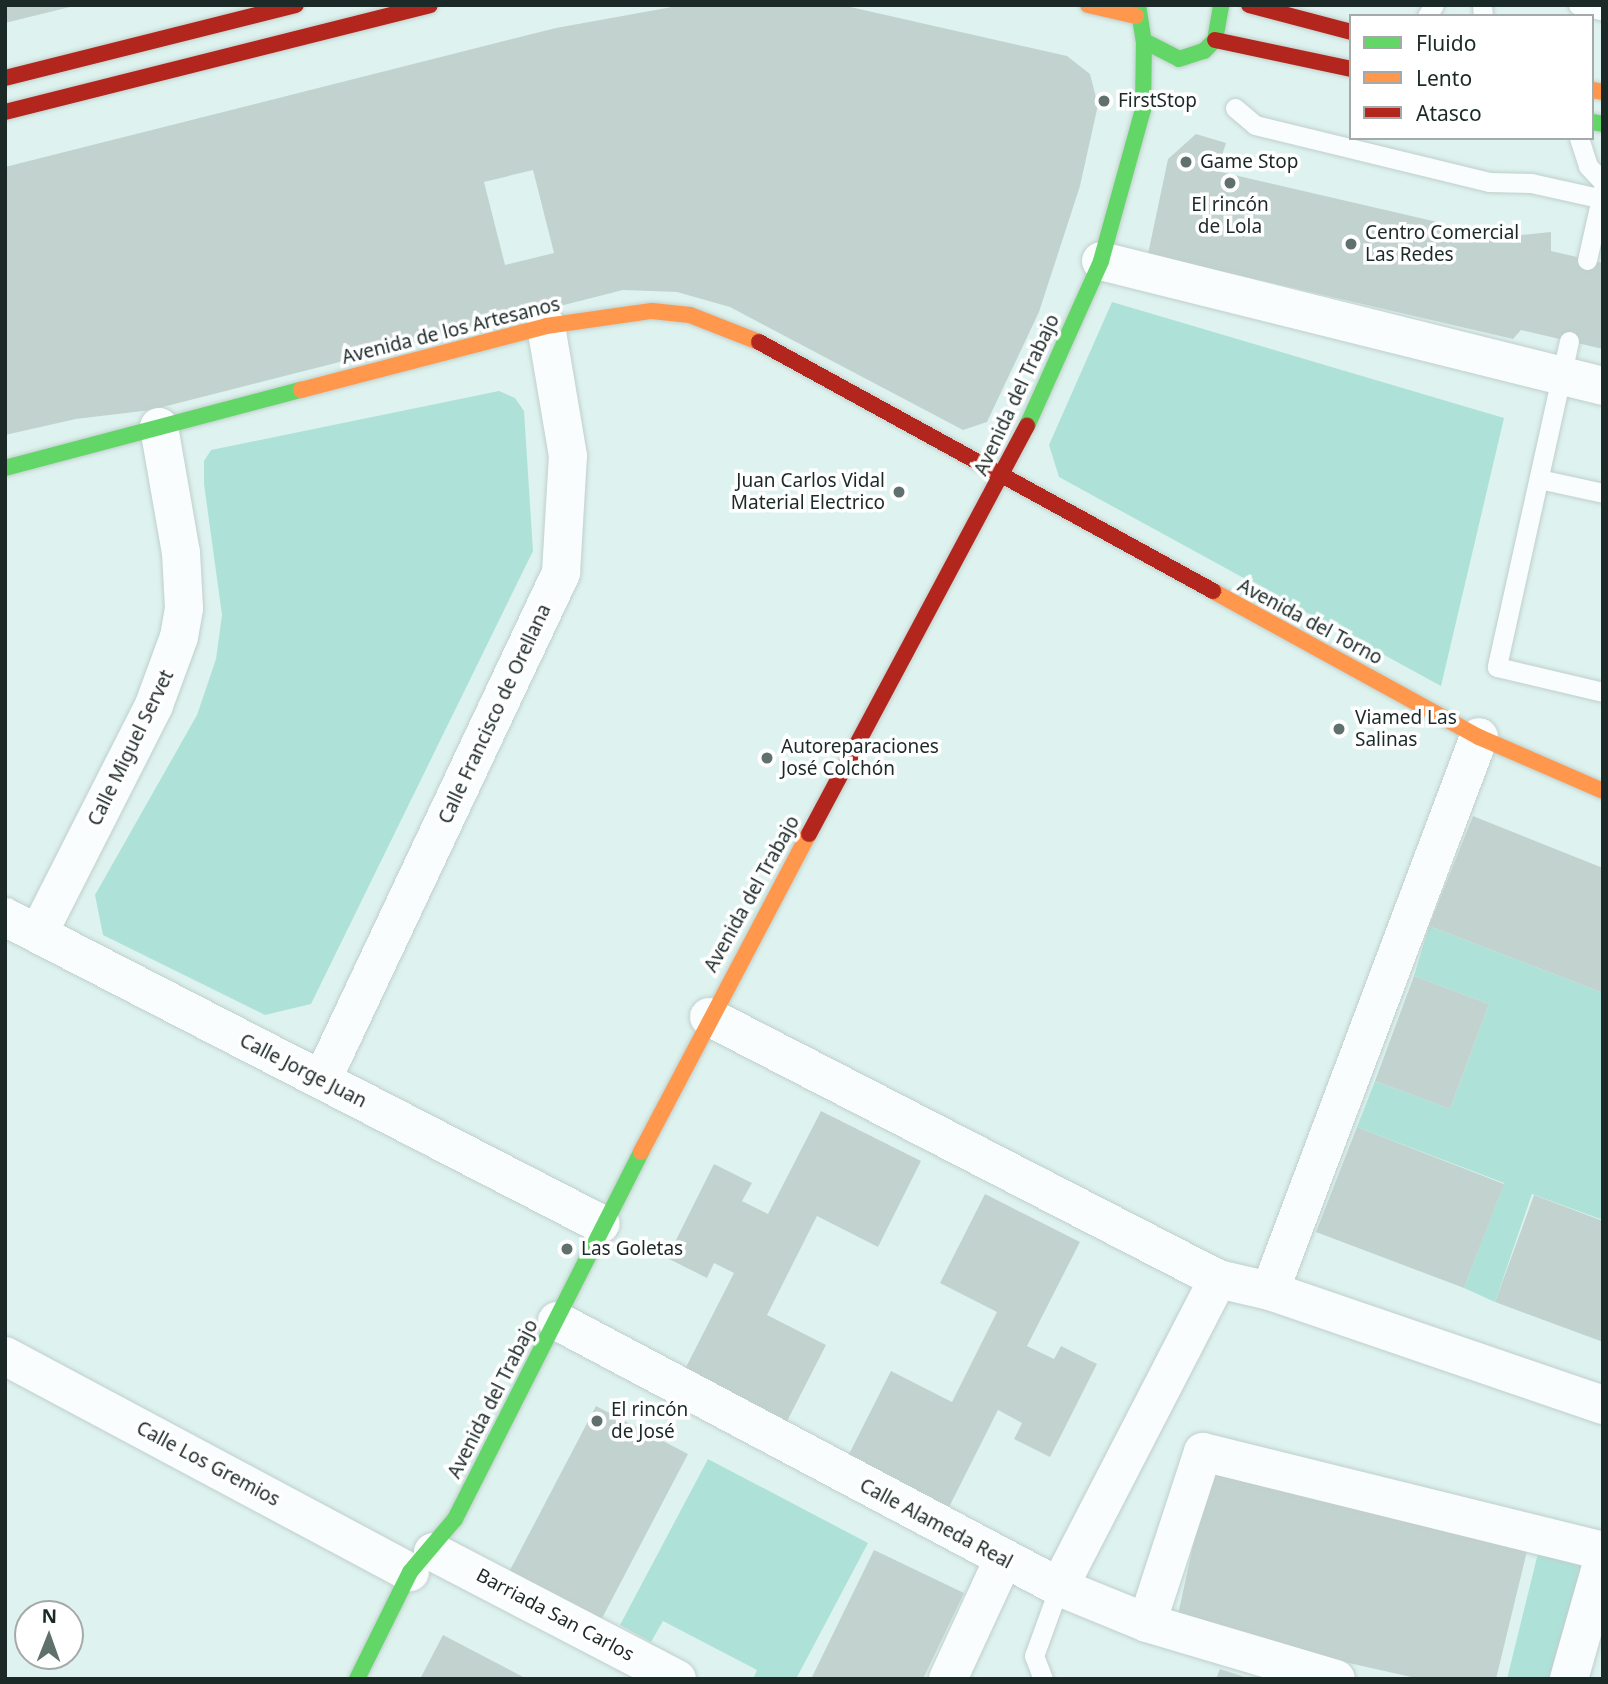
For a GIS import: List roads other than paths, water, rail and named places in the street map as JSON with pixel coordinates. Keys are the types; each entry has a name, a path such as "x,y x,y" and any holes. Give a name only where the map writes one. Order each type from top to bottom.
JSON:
{"street":[{"path":"5,78 296,5"},
{"path":"5,113 430,5"},
{"path":"1088,5 1137,10 1144,41 1143,110"},
{"path":"1175,74 1215,40 1221,27 1221,5"},
{"path":"1249,5 1349,31"},
{"path":"1215,40 1349,69"},
{"path":"1144,41 1166,56 1192,57"},
{"path":"1143,110 1159,92"},
{"name":"Avenida del Trabajo","path":"357,1679 422,1562 456,1519 556,1321 601,1224 709,1017 1003,479 1101,261 1143,110"},
{"path":"1101,261 1565,358 1603,386"},
{"name":"Avenida de los Artesanos","path":"5,468 546,326 652,312 690,314 738,331 1003,479"},
{"name":"Calle Francisco de Orellana","path":"322,1080 561,573 568,456 546,326"},
{"name":"Calle Miguel Servet","path":"22,925 154,705 179,637 184,608 181,553 159,427"},
{"name":"Avenida del Torno","path":"1003,479 1479,737 1603,791"},
{"path":"1270,1291 1479,737"},
{"name":"Calle Jorge Juan","path":"22,925 601,1224"},
{"path":"709,1017 1218,1279 1270,1291 1603,1405"},
{"path":"1059,1587 1218,1279"},
{"name":"Calle Alameda Real","path":"556,1321 1003,1560 1059,1587 1147,1623 1336,1679"},
{"name":"Calle Los Gremios","path":"5,1356 422,1562"},
{"path":"1147,1623 1203,1451 1603,1551"},
{"path":"948,1679 1003,1560"},
{"path":"1569,1679 1603,1560"},
{"name":"Barriada San Carlos","path":"422,1562 677,1679"}],"lane":[{"path":"1578,5 1603,11"},
{"path":"1235,108 1255,125 1489,182 1531,183 1602,192"},
{"path":"1580,140 1588,166 1602,192 1587,260"},
{"path":"1565,358 1497,667 1603,692"},
{"path":"1539,479 1603,494"},
{"path":"1043,1679 1034,1656 1059,1587"}],"place":[{"name":"FirstStop","path":"1104,101"},
{"name":"Game Stop","path":"1186,162"},
{"name":"El rincón de Lola","path":"1230,183"},
{"name":"Centro Comercial Las Redes","path":"1351,244"},
{"name":"Juan Carlos Vidal Material Electrico","path":"899,492"},
{"name":"Viamed Las Salinas","path":"1339,729"},
{"name":"Autoreparaciones José Colchón","path":"767,758"},
{"name":"Las Goletas","path":"567,1249"},
{"name":"El rincón de José","path":"597,1421"}]}
